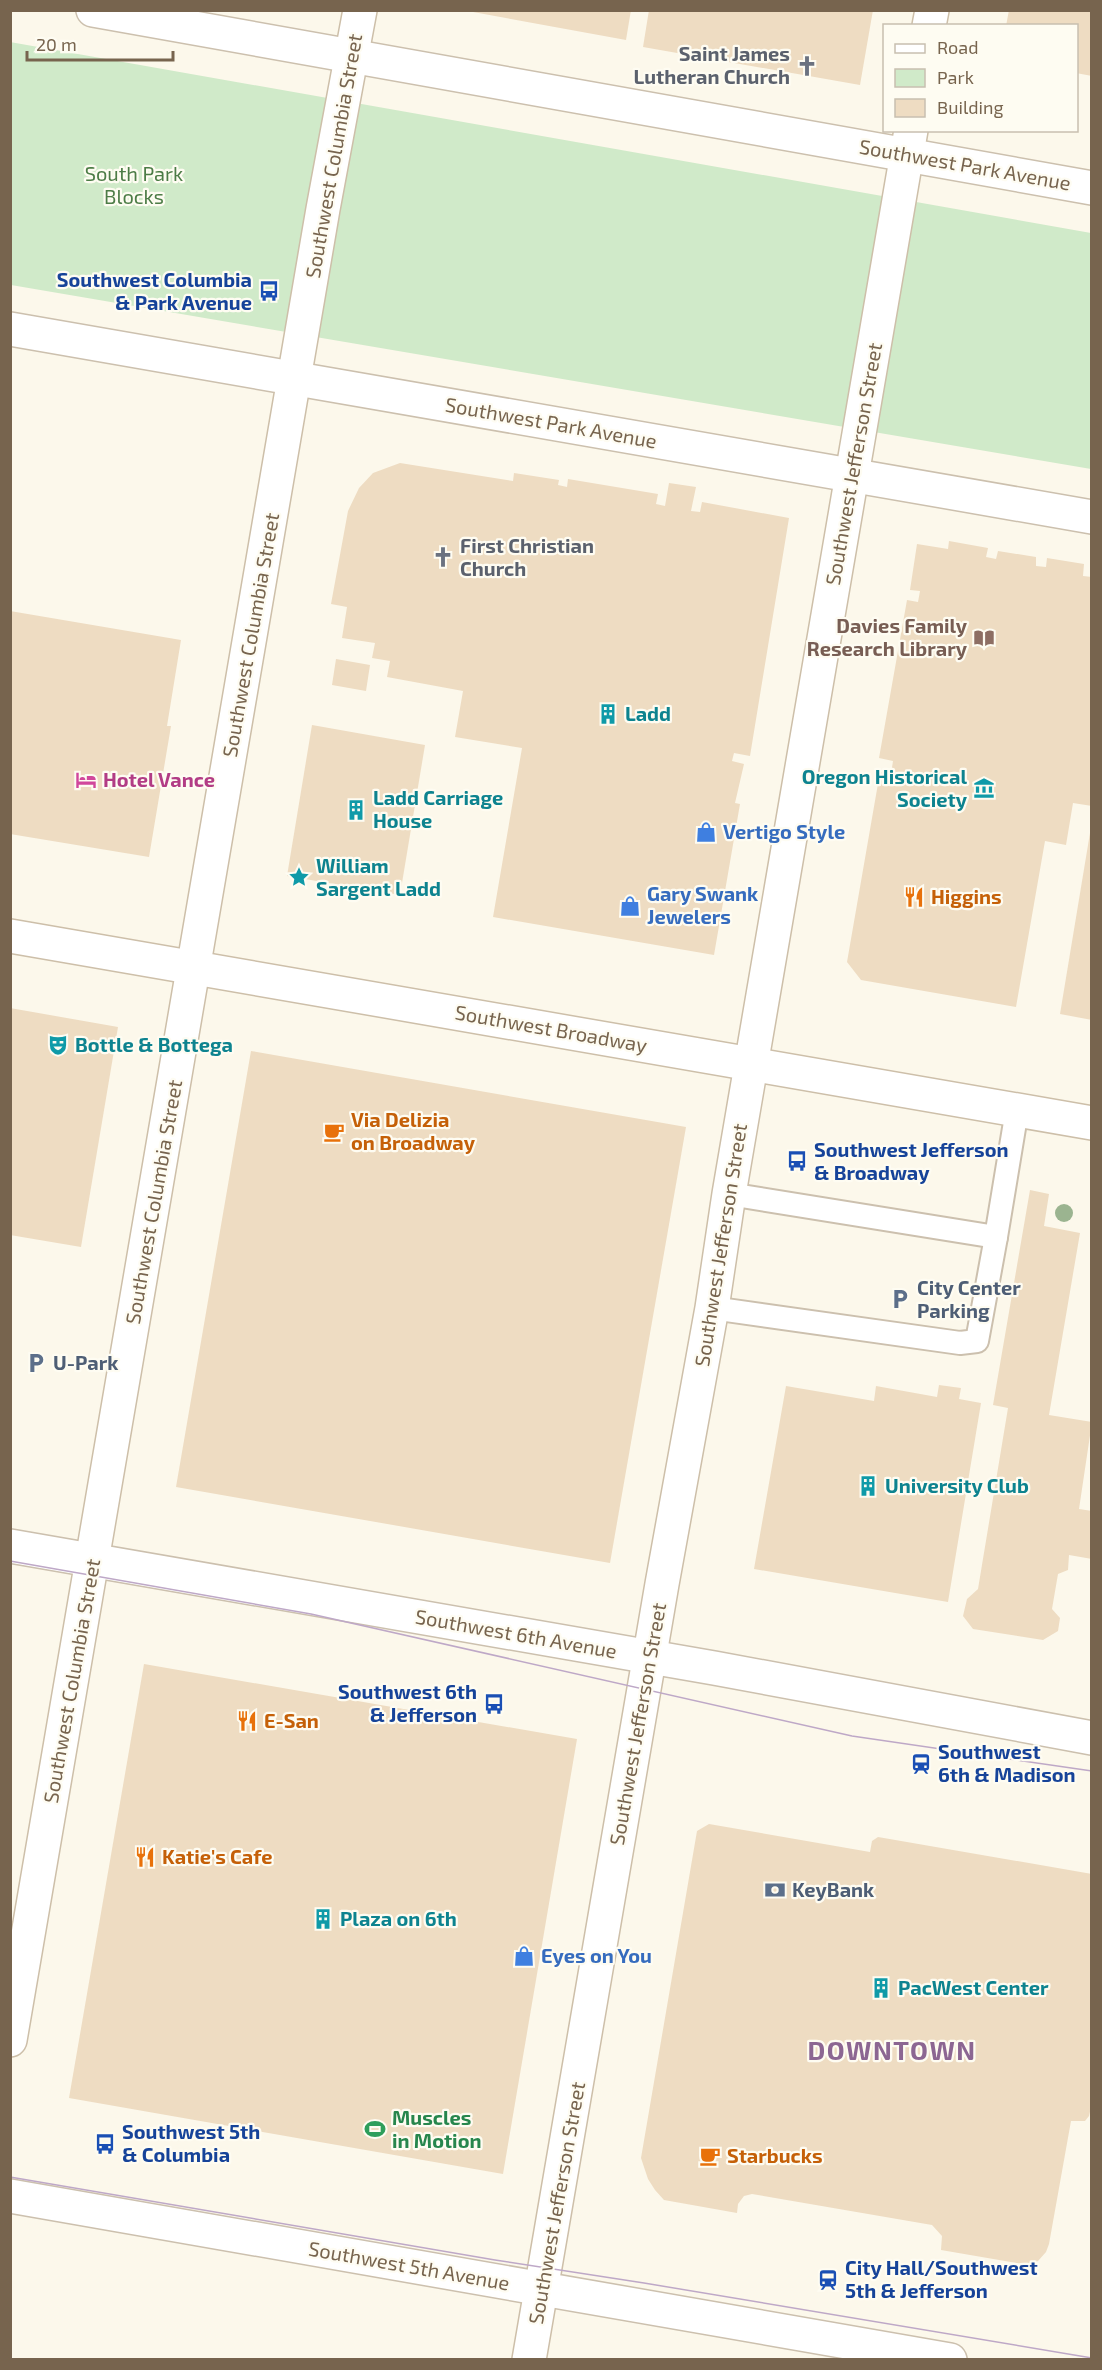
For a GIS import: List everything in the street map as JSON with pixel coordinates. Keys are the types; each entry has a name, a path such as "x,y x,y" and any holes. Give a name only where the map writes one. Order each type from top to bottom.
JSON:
{"main road":[{"name":"Southwest Park Avenue","path":"93,10 352,56 909,142 1092,188"},
{"name":"Southwest Columbia Street","path":"10,2040 360,10"},
{"name":"Southwest Jefferson Street","path":"529,2360 712,1308 729,1194 909,142"},
{"name":"Southwest Park Avenue","path":"10,329 1092,517"},
{"name":"Southwest Broadway","path":"10,936 1092,1123"},
{"name":"Southwest 6th Avenue","path":"10,1546 650,1657 1092,1738"},
{"name":"Southwest 5th Avenue","path":"10,2196 950,2360"}],"lane":[{"path":"712,1308 960,1344 977,1341 1017,1110"},
{"path":"729,1194 996,1237"}],"green space":[{"name":"South Park Blocks","path":"10,42 1091,233 1091,469 11,285"}],"building":[{"path":"462,10 631,10 626,40"},
{"name":"Saint James Lutheran Church","path":"649,10 873,10 860,85 643,47"},
{"path":"1009,10 1092,10 1092,76 1078,73 1078,24 1006,24"},
{"name":"Ladd","path":"400,463 513,481 514,473 559,480 558,485 567,487 568,479 658,494 656,504 665,506 669,483 696,487 691,511 700,512 702,502 789,518 750,756 734,753 732,761 744,764 735,803 740,804 714,955 493,917 522,748 455,737 463,691 387,677 390,661 372,658 375,643 342,638 347,607 331,604 348,511 359,488 373,473"},
{"name":"Oregon Historical Society","path":"949,541 988,548 986,557 996,559 998,551 1036,557 1036,566 1046,567 1047,558 1084,564 1083,576 1092,577 1092,806 1073,803 1066,845 1045,841 1016,1007 861,980 847,962 880,772 891,774 893,761 879,758 907,600 918,602 920,591 910,590 917,544 948,549"},
{"name":"Hotel Vance","path":"10,611 181,640 167,726 171,726 149,857 10,834"},
{"path":"336,659 370,665 366,691 332,685"},
{"name":"Ladd Carriage House","path":"312,725 425,745 400,895 287,876"},
{"path":"1090,833 1092,833 1092,1020 1060,1014"},
{"path":"10,1008 118,1027 81,1247 10,1235"},
{"path":"251,1051 686,1127 610,1563 176,1487"},
{"path":"1030,1190 1049,1194 1044,1226 1080,1233 1049,1415 1092,1422 1079,1509 1092,1511 1092,1559 1069,1555 1068,1570 1058,1574 1052,1609 1060,1618 1058,1631 1043,1640 973,1629 963,1616 967,1599 978,1589 1008,1408 993,1405"},
{"name":"University Club","path":"939,1385 961,1388 959,1399 981,1403 948,1602 754,1569 786,1386 874,1401 876,1386 937,1397"},
{"name":"Plaza on 6th","path":"144,1664 577,1739 503,2174 69,2098"},
{"name":"PacWest Center","path":"709,1824 870,1852 872,1841 878,1837 1092,1874 1092,2103 1089,2116 1085,2121 1071,2121 1049,2244 1046,2252 1038,2261 1029,2265 941,2250 942,2236 932,2225 752,2194 744,2196 738,2204 737,2213 664,2200 655,2190 648,2179 641,2158 697,1831"}],"tram line":[{"path":"10,1561 311,1614 852,1736 1092,1771"},
{"path":"10,2177 495,2260 1092,2358"}],"place":[{"name":"Saint James Lutheran Church","path":"807,66"},
{"name":"Southwest Columbia & Park Avenue","path":"269,291"},
{"name":"First Christian Church","path":"443,557"},
{"name":"Davies Family Research Library","path":"984,638"},
{"name":"Ladd","path":"608,714"},
{"name":"Hotel Vance","path":"86,780"},
{"name":"Oregon Historical Society","path":"984,788"},
{"name":"Ladd Carriage House","path":"356,810"},
{"name":"Vertigo Style","path":"706,832"},
{"name":"William Sargent Ladd","path":"299,877"},
{"name":"Higgins","path":"914,897"},
{"name":"Gary Swank Jewelers","path":"630,906"},
{"name":"Bottle & Bottega","path":"58,1045"},
{"name":"Via Delizia on Broadway","path":"334,1132"},
{"name":"Southwest Jefferson & Broadway","path":"797,1161"},
{"name":"City Center Parking","path":"900,1299"},
{"name":"U-Park","path":"36,1363"},
{"name":"University Club","path":"868,1486"},
{"name":"Southwest 6th & Jefferson","path":"494,1704"},
{"name":"E-San","path":"247,1721"},
{"name":"Southwest 6th & Madison","path":"921,1764"},
{"name":"Katie's Cafe","path":"145,1857"},
{"name":"KeyBank","path":"775,1890"},
{"name":"Plaza on 6th","path":"323,1919"},
{"name":"Eyes on You","path":"524,1956"},
{"name":"PacWest Center","path":"881,1988"},
{"name":"Muscles in Motion","path":"375,2129"},
{"name":"Southwest 5th & Columbia","path":"105,2144"},
{"name":"Starbucks","path":"710,2156"},
{"name":"City Hall/Southwest 5th & Jefferson","path":"828,2280"}],"district":[{"name":"DOWNTOWN","path":"892,2051"}]}
